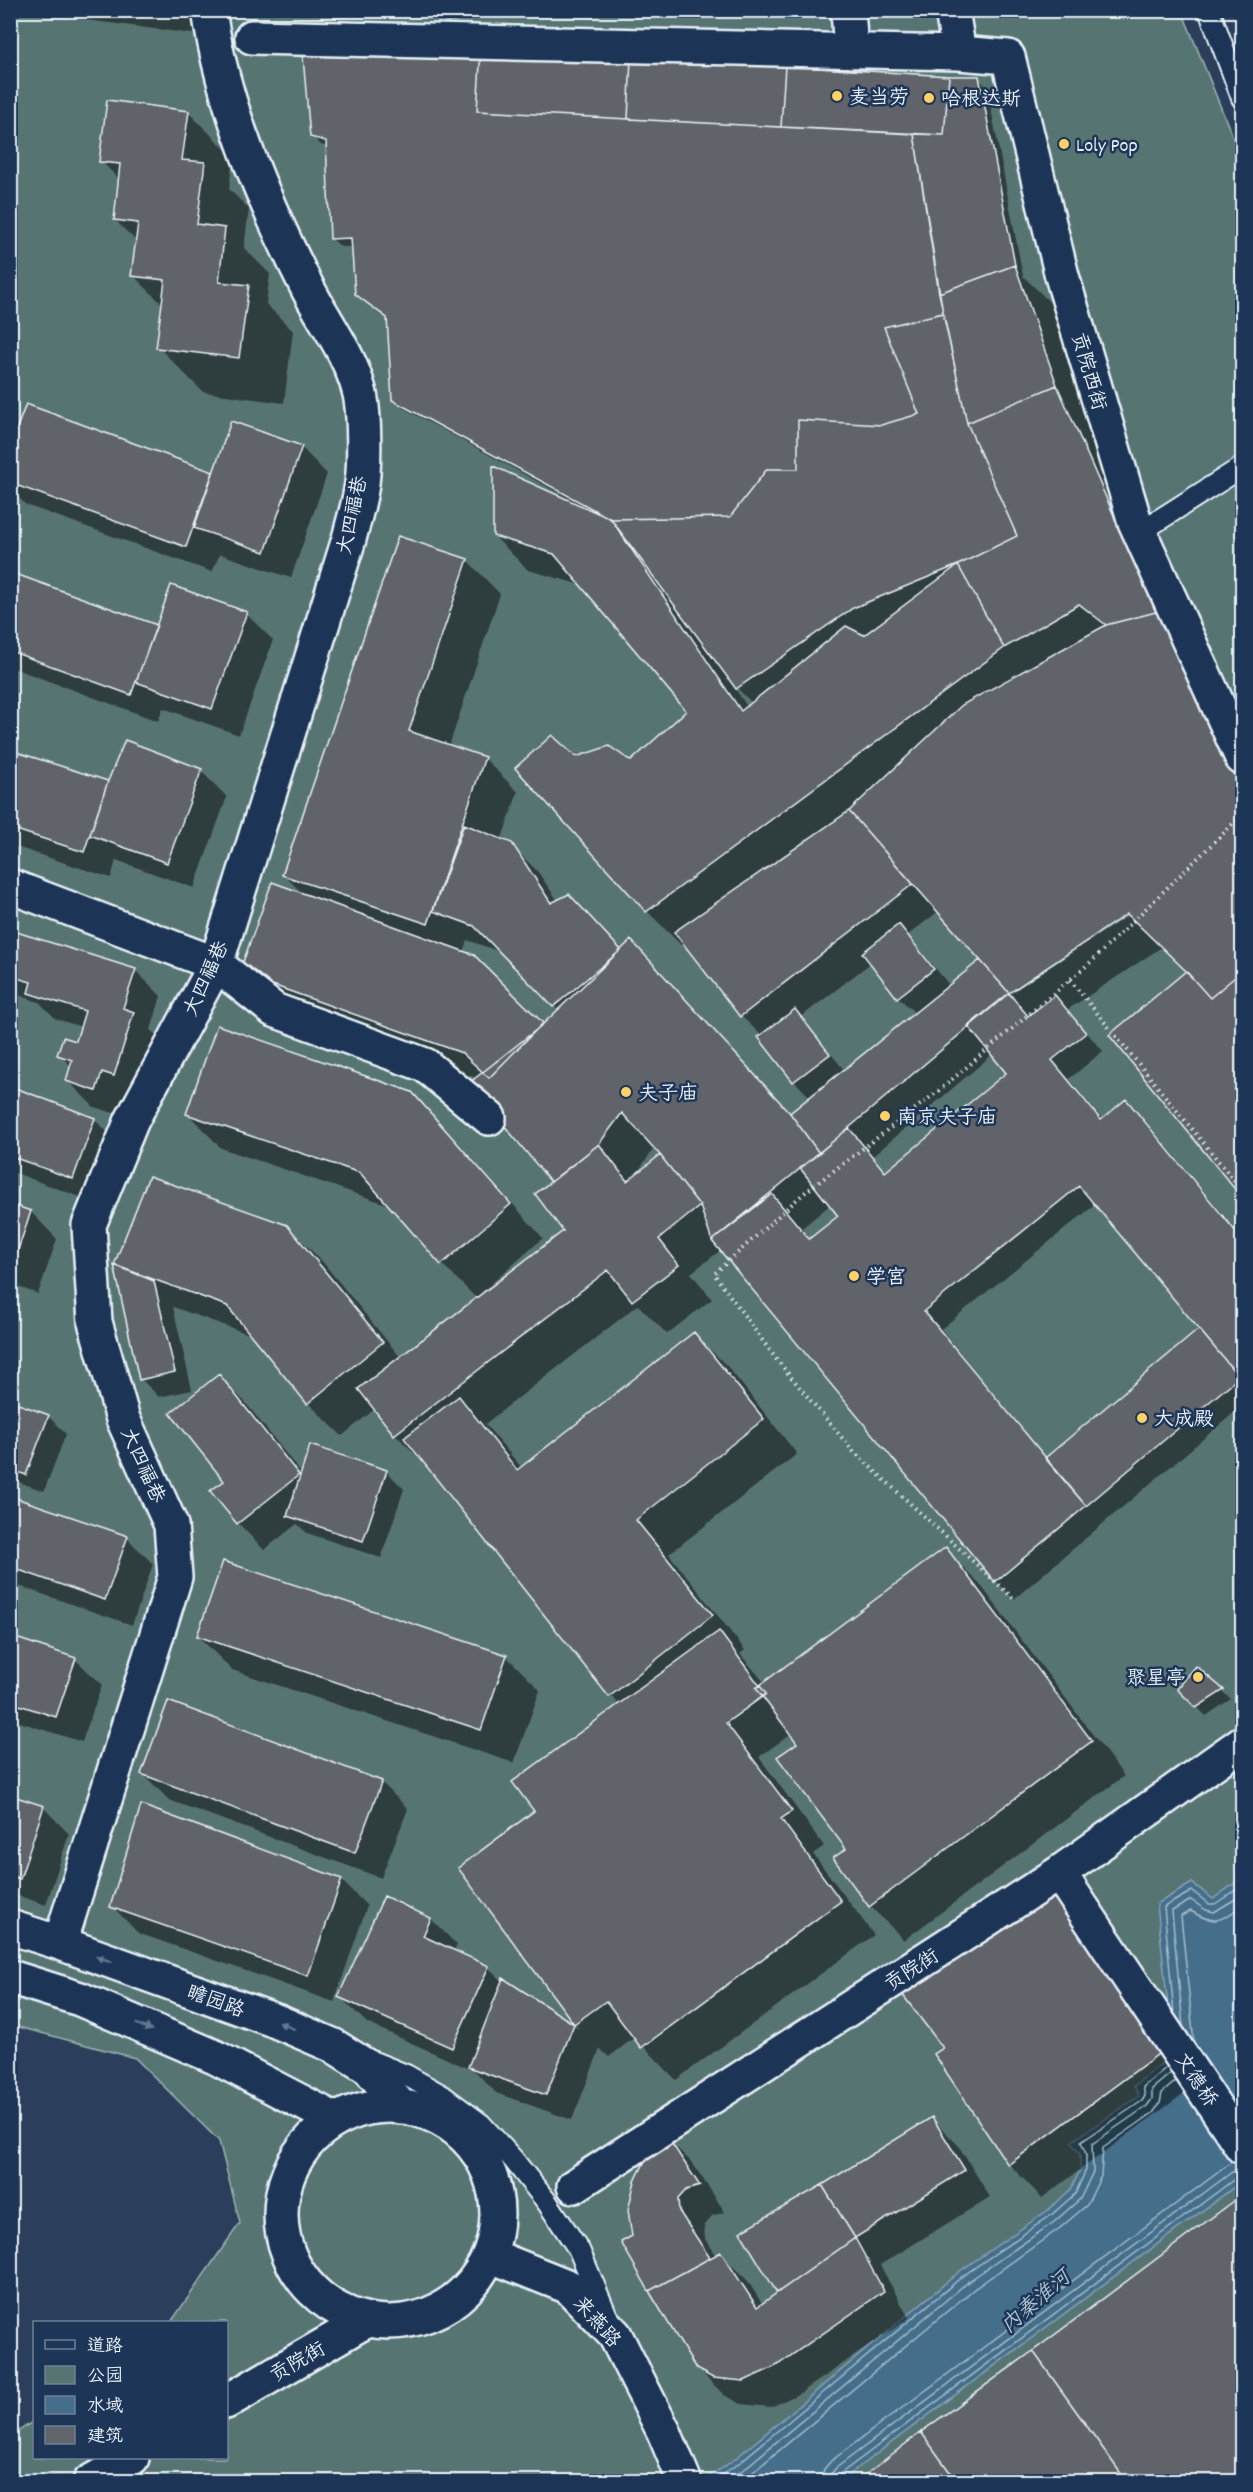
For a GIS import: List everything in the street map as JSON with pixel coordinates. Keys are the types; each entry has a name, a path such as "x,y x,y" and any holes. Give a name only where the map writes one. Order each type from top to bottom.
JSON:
{"street":[{"name":"大四福巷","path":"60,1943 175,1577 171,1525 123,1419 95,1322 89,1225 132,1120 216,964 349,539 361,488 363,430 360,392 350,364 309,290 252,164 215,53 209,10"},
{"path":"848,10 851,51"},
{"path":"252,37 959,53 952,10"},
{"name":"贡院西街","path":"959,53 1008,57 1062,276 1140,532 1242,758"},
{"path":"10,886 216,964 274,1010 424,1065 489,1118"},
{"name":"贡院街","path":"574,2186 1059,1873 1242,1743"},
{"name":"文德桥","path":"1059,1873 1242,2147"},
{"name":"瞻园路","path":"10,1927 276,2021 334,2046 369,2068 401,2107"},
{"path":"10,1977 80,1999 214,2057 336,2120"},
{"path":"401,2107 433,2116 461,2134 483,2160 495,2190 497,2223 489,2255 470,2287 440,2310 404,2322 367,2320 332,2306 304,2282 286,2249 280,2212 287,2176 307,2143 336,2120 367,2108 401,2107"},
{"name":"来燕路","path":"489,2255 568,2288 615,2335 664,2432 685,2481"},
{"name":"贡院街","path":"228,2401 367,2320"},
{"path":"90,2481 128,2459"}],"lane":[{"path":"1209,10 1242,98"},
{"path":"1140,532 1242,467"},
{"path":"334,2046 406,2075 443,2096 481,2124 547,2202 579,2250 615,2335"}],"path":[{"path":"1013,1598 853,1451 776,1359 714,1274 803,1194 936,1093 1092,961 1242,815"},
{"path":"1070,980 1242,1190"}],"green space":[{"name":"夫子庙","path":"11,11 1182,11 1242,160 1242,2481 11,2482 10,2437 33,2422 33,2459 228,2459 228,2321 172,2321 240,2223 219,2141 135,2058 11,2025"}],"water":[{"name":"内秦淮河","path":"1242,1878 1242,2181 840,2481 701,2482 735,2459 960,2271 1047,2211 1071,2189 1080,2170 1080,2154 1071,2142 1139,2096 1134,2086 1173,2054 1157,1904 1192,1883 1213,1899"}],"building":[{"path":"302,45 481,49 477,111 914,134 943,313 884,327 919,414 881,425 798,420 798,469 767,469 730,517 611,519 392,400 387,318 355,294 351,238 330,239 326,141 310,137"},
{"path":"481,49 631,58 628,119 477,111"},
{"path":"631,58 785,66 781,127 628,119"},
{"path":"785,66 949,76 944,135 781,127"},
{"path":"949,76 979,76 1015,265 939,293 914,134 944,135"},
{"path":"107,100 189,111 182,160 205,162 197,224 225,228 219,282 249,285 239,358 156,348 165,280 131,276 138,223 114,220 120,164 99,162"},
{"path":"1015,265 1057,385 967,423 939,293"},
{"path":"943,313 967,423 1017,536 958,565 853,608 736,689 611,519 730,517 767,469 798,469 798,420 881,425 919,414 884,327"},
{"path":"1057,385 1156,612 1106,625 1079,604 1004,648 958,565 1017,536 967,423"},
{"path":"26,404 213,472 186,547 10,483 10,446"},
{"path":"231,421 302,446 265,552 194,528"},
{"path":"493,466 611,519 741,711 846,626 864,635 958,565 1004,648 646,912 515,768 552,735 576,757 609,746 631,761 686,711 554,554 493,536"},
{"path":"398,536 468,559 409,731 485,757 428,924 282,875"},
{"path":"10,572 157,625 131,695 10,651"},
{"path":"171,585 247,612 212,709 136,682"},
{"path":"1156,612 1191,668 1242,784 1242,971 1210,998 1186,971 1127,914 1009,993 849,811 962,705 1106,625"},
{"path":"125,740 202,769 167,863 90,835"},
{"path":"10,750 108,781 84,852 10,828"},
{"path":"849,811 913,884 740,1017 674,932"},
{"path":"464,824 512,843 551,903 569,894 621,950 553,1007 474,926 433,911"},
{"path":"272,882 474,955 543,1023 489,1078 462,1053 239,973"},
{"path":"899,924 934,969 897,998 862,953"},
{"path":"10,930 136,969 123,1008 134,1012 114,1076 102,1072 96,1091 66,1081 72,1060 57,1055 63,1037 76,1041 85,1011 28,993 31,982 10,976"},
{"path":"631,940 790,1113 819,1153 712,1241 700,1206 660,1155 622,1113 599,1144 551,1182 469,1083 541,1026"},
{"path":"980,960 1009,993 819,1153 790,1113"},
{"path":"1186,971 1210,998 1242,971 1242,1198 1109,1035"},
{"name":"学宫","path":"1009,993 1028,1016 1055,995 1086,1033 1052,1060 1101,1120 1126,1099 1242,1239 1242,1374 1239,1377 1079,1186 924,1311 1086,1506 995,1582 712,1241 772,1194 809,1239 838,1216 800,1168 849,1128 885,1172 1006,1073 968,1026"},
{"path":"795,1009 830,1054 793,1082 758,1037"},
{"path":"217,1025 412,1092 511,1204 441,1265 360,1173 186,1114"},
{"path":"10,1086 95,1118 73,1179 10,1156"},
{"path":"599,1144 627,1181 660,1155 700,1206 659,1239 679,1265 632,1301 608,1270 394,1435 358,1389 563,1231 535,1194"},
{"path":"149,1176 287,1225 383,1342 307,1404 227,1306 114,1265"},
{"path":"10,1204 31,1211 12,1268 10,1268"},
{"path":"114,1265 154,1281 175,1372 139,1380"},
{"name":"大成殿","path":"1199,1329 1239,1377 1086,1506 1045,1458"},
{"path":"694,1332 764,1419 636,1520 713,1615 609,1697 404,1438 459,1396 517,1470"},
{"path":"219,1374 299,1475 237,1524 210,1491 224,1481 170,1413"},
{"path":"10,1401 49,1415 26,1475 10,1469"},
{"path":"310,1445 387,1470 363,1541 287,1516"},
{"path":"10,1496 128,1536 105,1600 10,1567"},
{"path":"946,1547 1092,1741 869,1907 833,1858 846,1849 777,1757 797,1743 756,1688"},
{"path":"223,1561 507,1655 481,1730 197,1636"},
{"path":"719,1631 766,1694 726,1723 792,1811 781,1819 841,1901 641,2048 606,2001 574,2024 458,1868 534,1811 512,1782"},
{"path":"10,1636 76,1658 56,1717 10,1702"},
{"name":"聚星亭","path":"1196,1666 1224,1690 1196,1708 1177,1689"},
{"path":"168,1701 382,1781 355,1853 141,1774"},
{"path":"10,1795 44,1806 20,1879 10,1876"},
{"path":"141,1805 342,1879 308,1976 110,1907"},
{"path":"1037,1871 1161,2052 1008,2165 934,2054 943,2048 896,1986"},
{"path":"384,1896 431,1918 423,1936 489,1966 452,2048 338,1997"},
{"path":"503,1978 574,2024 546,2095 468,2067"},
{"path":"932,2117 965,2170 855,2238 822,2185"},
{"path":"667,2136 700,2186 686,2190 678,2199 679,2211 710,2258 649,2291 621,2242 632,2236 628,2210 635,2181 646,2159"},
{"path":"822,2185 855,2238 777,2293 740,2232"},
{"path":"1242,2195 1242,2482 1127,2482 1033,2351"},
{"path":"855,2238 884,2291 776,2366 744,2381 713,2378 696,2369 649,2291 721,2252 757,2307"},
{"path":"1033,2351 1127,2482 957,2482 921,2432"},
{"path":"921,2432 957,2482 856,2482"}],"place":[{"name":"麦当劳","path":"837,96"},
{"name":"哈根达斯","path":"929,98"},
{"name":"Loly Pop","path":"1064,144"},
{"name":"夫子庙","path":"626,1092"},
{"name":"南京夫子庙","path":"885,1116"},
{"name":"学宫","path":"854,1276"},
{"name":"大成殿","path":"1142,1418"},
{"name":"聚星亭","path":"1198,1677"}]}
